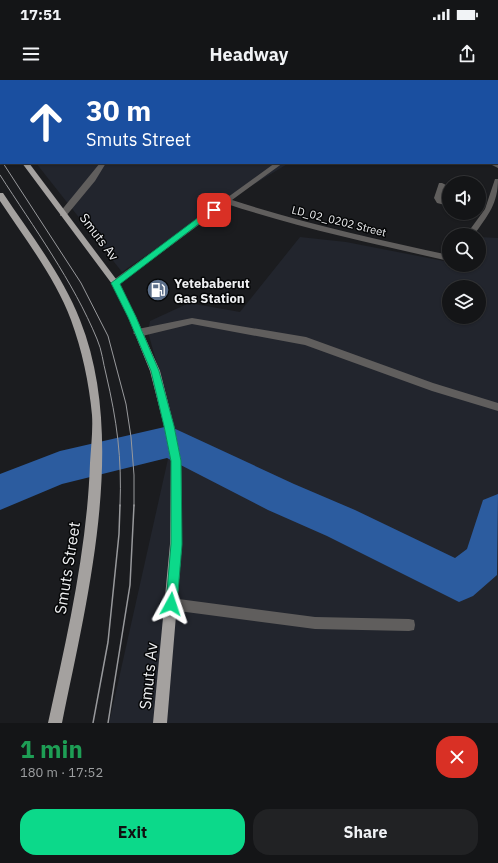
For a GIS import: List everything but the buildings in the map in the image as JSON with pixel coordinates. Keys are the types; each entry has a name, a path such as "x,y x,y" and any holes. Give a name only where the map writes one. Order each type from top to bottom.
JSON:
{"main road":[{"name":"Smuts Av","path":"26,164 115,283 155,371 169,426 176,461 176,544 160,723"},
{"name":"Smuts Street","path":"0,195 52,274 75,319 87,354 97,416 96,486 89,549 80,604 55,723"}],"street":[{"path":"63,214 102,164"},
{"path":"115,283 279,164"},
{"path":"475,228 489,209 498,181"},
{"path":"442,185 438,198 442,202"},
{"name":"LD_02_0202 Street","path":"226,201 269,215 350,236 442,256"},
{"path":"138,333 192,321 306,340 432,387 498,406"},
{"path":"171,604 315,623 409,625"}],"shaded area":[{"path":"37,164 287,164 223,203 122,272"},
{"path":"300,237 346,242 442,261 442,272 486,272 486,237 498,238 498,723 109,723 172,441 165,393 148,332 150,321 189,303 240,312"}],"waterway":[{"path":"0,492 60,468 169,442 281,497 402,552 459,582 483,561 496,513 498,513"}],"tram line":[{"path":"4,164 81,283 108,336 126,404 131,437 134,475 134,505"},
{"path":"0,175 65,276 99,343 116,424 120,472 120,505"},
{"path":"93,723 108,642 119,534 120,505"},
{"path":"108,723 130,585 134,505"}],"place":[{"name":"Yetebaberut Gas Station","path":"158,290"}],"route":[{"path":"171,604 176,544 176,461 155,371 132,317 115,283 214,210"}]}
